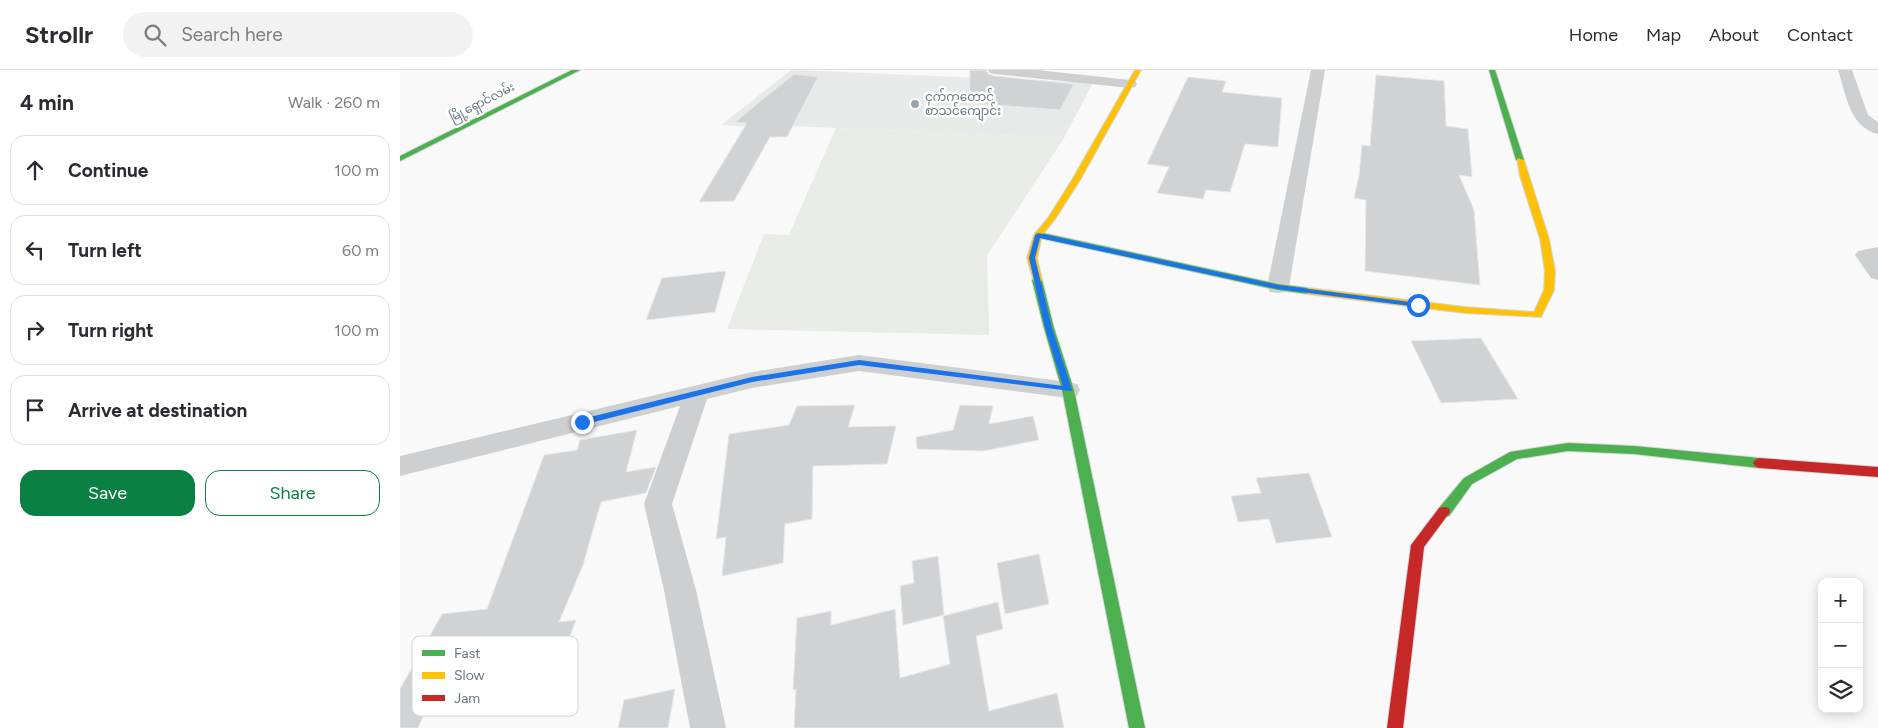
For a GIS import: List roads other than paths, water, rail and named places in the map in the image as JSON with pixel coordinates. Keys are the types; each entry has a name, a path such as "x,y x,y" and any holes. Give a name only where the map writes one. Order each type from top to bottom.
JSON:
{"street":[{"name":"မြို့ရှောင်လမ်း","path":"400,159 577,70"},
{"path":"995,70 1130,84"},
{"path":"1137,728 1068,390 1049,328 1032,258 1038,235 1051,219 1076,180 1138,70"},
{"path":"1278,287 1318,70"},
{"path":"1038,235 1278,287 1465,310 1537,315 1550,289 1547,244 1526,185 1513,133 1492,70"},
{"path":"1846,70 1861,117 1878,129"},
{"path":"1878,253 1865,255 1878,274"},
{"path":"400,466 752,380 859,363 1068,390"},
{"path":"697,393 658,504 680,590 708,728"},
{"path":"1395,728 1418,545 1468,481 1514,455 1568,447 1625,450 1878,472"}],"place":[{"name":"ငှက်ကတောင် စာသင်ကျောင်း","path":"915,104"}]}
